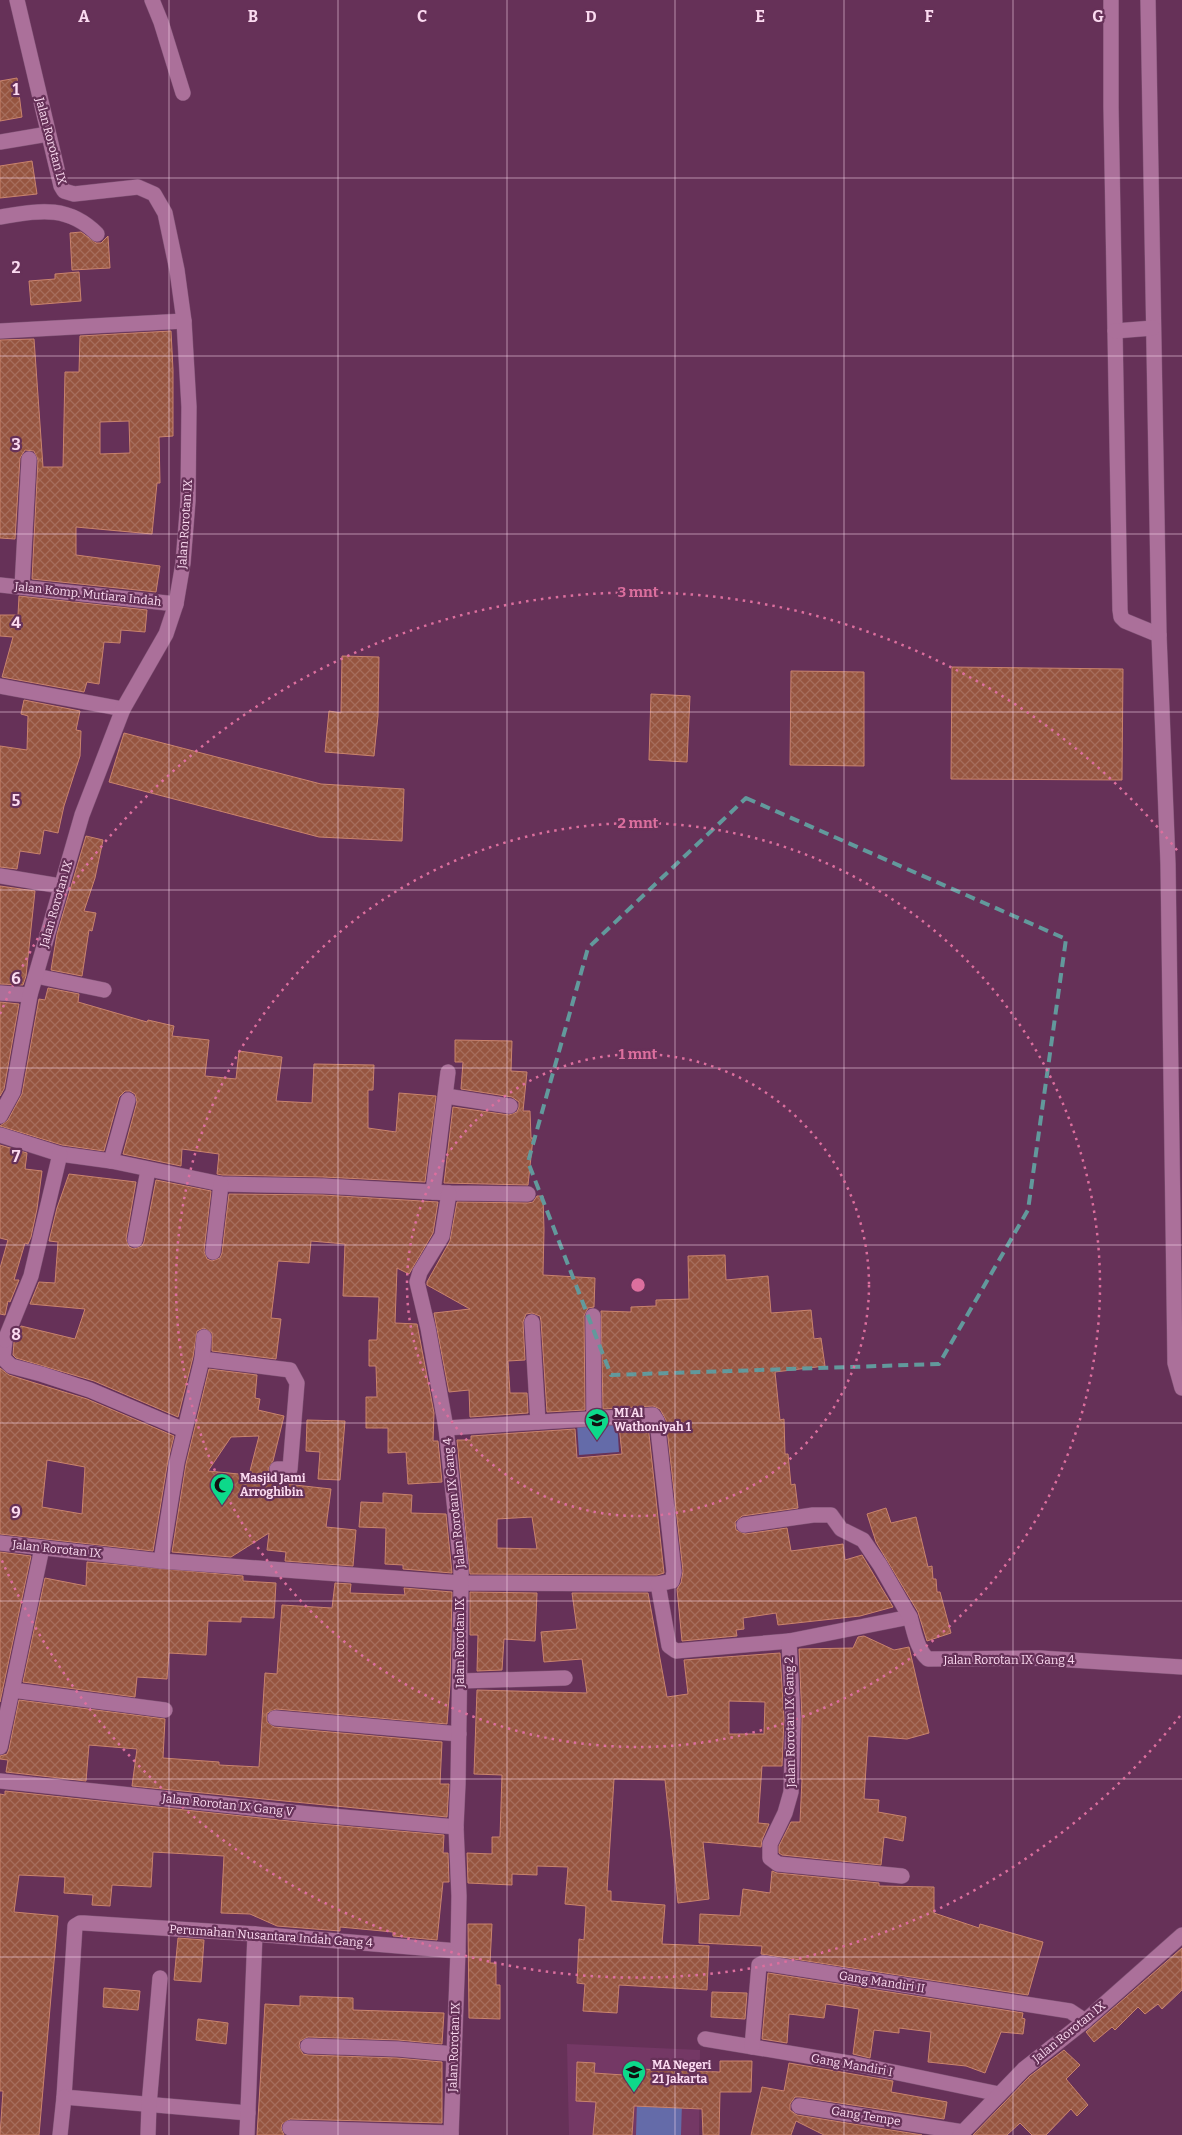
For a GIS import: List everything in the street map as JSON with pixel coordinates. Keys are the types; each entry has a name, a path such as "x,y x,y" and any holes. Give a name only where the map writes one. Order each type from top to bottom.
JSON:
{"street":[{"name":"Jalan Rorotan IX","path":"0,1116 13,1092 30,994 86,802 122,709 166,634 176,604 183,563 188,500 189,406 184,321 177,270 165,213 154,194 138,187 74,194 64,191 48,134 17,0"},
{"path":"152,0 161,22 183,93"},
{"path":"1111,0 1121,617 1130,624 1159,635"},
{"path":"1148,0 1159,635 1168,873 1175,1363 1182,1388"},
{"path":"0,142 48,134"},
{"path":"0,216 44,210 61,212 86,223 97,234"},
{"path":"0,331 184,321"},
{"path":"1115,331 1153,328"},
{"path":"22,587 29,459"},
{"name":"Jalan Komp. Mutiara Indah","path":"0,585 176,604"},
{"path":"0,686 122,709"},
{"path":"0,876 60,886"},
{"path":"36,976 104,990"},
{"path":"0,993 30,994"},
{"path":"433,1192 448,1072"},
{"path":"446,1096 510,1106"},
{"path":"111,1162 128,1100"},
{"path":"0,1135 60,1154 221,1184 323,1186 450,1193 528,1194"},
{"path":"60,1154 32,1276 3,1340 3,1358 11,1366 90,1390 184,1430"},
{"path":"135,1240 148,1170"},
{"path":"213,1252 221,1184"},
{"name":"Jalan Rorotan IX Gang 4","path":"450,1193 442,1236 417,1282 428,1328 446,1428 461,1566 461,1583 658,1584"},
{"path":"594,1316 594,1418"},
{"path":"532,1322 538,1422"},
{"path":"160,1561 184,1430 202,1359 204,1337"},
{"path":"202,1359 290,1370 297,1383 290,1469 277,1468"},
{"path":"446,1428 650,1414 656,1417 674,1572 672,1581 658,1584 669,1646 676,1651 789,1641 910,1617 863,1540 841,1529 831,1515 813,1515 744,1526"},
{"name":"Jalan Rorotan IX","path":"0,1543 160,1561 461,1583 456,1827 459,1896 451,2134"},
{"path":"0,1747 42,1548"},
{"name":"Jalan Rorotan IX Gang 4","path":"910,1617 920,1649 928,1659 1040,1658 1182,1667"},
{"name":"Jalan Rorotan IX Gang 2","path":"789,1641 792,1719 791,1792 785,1813 770,1844 770,1858 778,1864 902,1876"},
{"path":"460,1681 566,1678"},
{"path":"12,1690 165,1710"},
{"path":"275,1718 459,1734"},
{"name":"Jalan Rorotan IX Gang V","path":"0,1781 280,1811 456,1827"},
{"name":"Perumahan Nusantara Indah Gang 4","path":"64,2097 75,1926 80,1923 255,1934 458,1951"},
{"path":"247,2135 255,1934"},
{"name":"Jalan Rorotan IX","path":"962,2134 999,2094 1078,2016 1182,1935"},
{"name":"Gang Mandiri II","path":"752,2047 759,1965 763,1963 1078,2016"},
{"path":"148,2135 160,1978"},
{"name":"Gang Mandiri I","path":"705,2039 855,2064 999,2094"},
{"path":"308,2046 398,2049 454,2054"},
{"path":"60,2135 64,2097 248,2113"},
{"name":"Gang Tempe","path":"800,2106 962,2134"},
{"path":"290,2128 451,2134"}],"highlighted area":[{"path":"746,798 1066,939 1028,1210 939,1364 611,1375 528,1162 588,948"}],"shaded area":[{"path":"617,1421 619,1452 579,1455 577,1424"},
{"name":"MA Negeri 21 Jakarta","path":"567,2044 700,2050 699,2135 569,2135"},
{"path":"637,2101 682,2102 681,2135 636,2135"}],"building":[{"path":"17,78 22,117 0,121 0,81"},
{"path":"32,161 37,194 0,198 0,166"},
{"path":"81,232 96,243 101,243 108,236 110,268 72,270 70,233"},
{"path":"79,272 81,301 31,305 29,281 55,279 55,274"},
{"path":"171,331 173,436 159,437 160,483 157,483 152,534 76,527 76,555 160,566 156,592 32,579 38,460 34,451 25,450 20,458 15,539 0,538 0,340 34,339 43,467 63,467 65,372 79,372 80,336","holes":["129,421 130,453 100,454 100,422"]},
{"path":"19,596 147,610 145,632 121,630 120,643 104,642 99,684 87,682 84,692 2,677 13,637 0,636 0,615 18,615"},
{"path":"342,656 379,657 378,716 374,756 325,752 329,711 341,713"},
{"path":"952,667 1123,669 1122,780 951,779"},
{"path":"791,671 864,672 864,766 790,765"},
{"path":"651,694 690,696 687,762 649,760"},
{"path":"24,700 80,711 76,730 81,731 80,756 64,806 58,833 44,830 40,854 20,851 17,869 0,867 0,746 27,750 28,716 21,714"},
{"path":"124,733 321,784 404,789 402,841 319,837 109,782"},
{"path":"86,836 103,840 95,878 84,911 96,913 92,931 89,930 82,976 51,970 57,934"},
{"path":"0,886 35,891 26,976 23,985 0,984"},
{"path":"48,988 79,994 78,1002 147,1022 148,1020 174,1026 172,1036 209,1040 205,1076 236,1079 239,1051 282,1057 276,1101 312,1103 314,1064 374,1065 373,1090 368,1090 368,1128 396,1132 399,1093 436,1096 425,1182 222,1175 217,1174 219,1154 182,1149 181,1166 123,1154 137,1102 135,1094 130,1091 125,1091 119,1097 104,1151 62,1145 0,1126 8,1120 22,1094 39,999 45,1000"},
{"path":"0,1002 19,1004 4,1089 0,1096"},
{"path":"455,1040 512,1041 511,1071 527,1072 523,1111 530,1111 531,1138 533,1138 528,1185 444,1183 453,1107 509,1115 517,1112 519,1107 519,1102 512,1097 461,1089 463,1062 455,1062"},
{"path":"0,1145 27,1153 25,1169 42,1171 31,1237 28,1244 25,1243 14,1280 19,1280 10,1302 8,1301 5,1315 0,1314 0,1268 8,1240 0,1238"},
{"path":"69,1174 136,1182 126,1239 129,1247 134,1249 142,1246 144,1242 156,1180 211,1191 204,1251 207,1259 212,1261 220,1258 222,1253 229,1194 323,1195 438,1202 433,1233 409,1274 397,1268 395,1323 417,1324 434,1413 433,1441 438,1441 442,1482 408,1484 406,1452 388,1453 388,1428 366,1428 366,1397 377,1397 376,1366 369,1366 369,1340 377,1340 379,1297 343,1296 345,1244 311,1241 309,1263 278,1261 271,1318 281,1319 276,1359 212,1351 212,1333 204,1328 197,1331 193,1357 178,1417 94,1381 16,1358 13,1355 14,1342 21,1326 75,1339 85,1309 30,1304 39,1282 55,1283 58,1242 49,1241 57,1208"},
{"path":"537,1196 543,1196 543,1275 595,1278 594,1307 588,1308 584,1316 585,1410 547,1412 541,1321 540,1316 532,1313 526,1314 523,1322 525,1360 508,1361 510,1393 527,1393 528,1413 470,1417 469,1390 449,1392 434,1313 470,1309 427,1285 427,1282 450,1241 457,1202 528,1203 533,1202"},
{"path":"725,1255 726,1280 768,1276 771,1313 811,1310 814,1339 821,1338 825,1366 775,1372 780,1420 784,1419 785,1454 788,1454 791,1485 795,1484 798,1508 742,1516 735,1522 736,1530 745,1534 787,1528 791,1551 843,1544 845,1560 862,1555 893,1607 860,1616 778,1625 776,1613 743,1618 744,1629 736,1630 737,1636 682,1641 677,1589 681,1583 683,1571 666,1420 660,1409 653,1406 603,1409 601,1311 631,1312 631,1307 656,1306 656,1300 689,1299 688,1256"},
{"path":"0,1368 9,1375 87,1399 174,1436 168,1460 153,1551 0,1534","holes":["47,1460 85,1467 82,1514 42,1507"]},
{"path":"209,1369 257,1375 255,1398 260,1399 258,1410 284,1416 273,1461 268,1469 270,1474 268,1482 331,1489 326,1527 356,1530 353,1566 285,1561 286,1552 267,1550 269,1533 231,1557 172,1552 186,1464","holes":["259,1436 249,1475 208,1471 231,1437"]},
{"path":"307,1420 345,1421 340,1480 318,1479 320,1452 306,1451"},
{"path":"648,1425 664,1573 657,1575 470,1574 457,1440 471,1440 471,1436 575,1429 577,1458 622,1454 619,1426","holes":["532,1517 537,1549 497,1548 497,1519"]},
{"path":"383,1493 412,1495 411,1513 446,1514 452,1573 403,1569 403,1565 385,1564 386,1528 359,1527 361,1502 383,1503"},
{"path":"886,1508 891,1523 916,1517 928,1567 932,1566 933,1579 936,1579 937,1592 940,1592 951,1633 927,1641 918,1612 876,1542 867,1514"},
{"path":"0,1552 31,1556 0,1702"},
{"path":"87,1562 243,1576 243,1581 276,1583 274,1618 241,1617 241,1622 208,1621 206,1655 169,1653 167,1679 137,1677 135,1697 23,1682 45,1578 86,1586"},
{"path":"335,1583 351,1584 350,1593 405,1595 404,1588 452,1592 450,1685 447,1724 276,1709 267,1713 267,1722 274,1727 442,1742 440,1784 449,1784 447,1817 132,1786 137,1749 89,1745 86,1781 6,1772 8,1760 0,1759 0,1756 7,1754 9,1749 19,1700 165,1719 163,1758 219,1762 219,1765 259,1767 265,1673 277,1674 282,1605 332,1608"},
{"path":"470,1592 537,1593 535,1641 504,1639 502,1670 477,1671 478,1635 470,1635"},
{"path":"572,1593 648,1593 667,1697 688,1694 684,1660 780,1653 784,1719 782,1766 762,1766 758,1823 769,1824 761,1847 703,1842 709,1899 678,1903 665,1780 614,1779 607,1891 611,1891 611,1901 665,1905 662,1944 709,1946 707,1990 619,1985 617,2013 583,2011 585,1984 577,1983 579,1939 584,1940 586,1906 565,1904 568,1867 537,1866 537,1875 512,1874 512,1885 468,1883 467,1853 492,1854 492,1837 500,1837 502,1775 474,1774 477,1690 587,1693 582,1659 544,1662 541,1632 577,1629","holes":["729,1701 765,1702 764,1734 729,1734"]},
{"path":"864,1636 894,1650 909,1647 929,1733 907,1739 868,1736 864,1799 879,1800 878,1812 906,1817 903,1841 884,1837 881,1865 782,1855 779,1853 779,1846 791,1822 800,1822 802,1719 799,1649 853,1648 858,1637"},
{"path":"5,1791 308,1823 444,1835 443,1853 448,1853 449,1882 443,1882 437,1940 393,1936 393,1932 340,1927 340,1931 277,1926 250,1914 221,1913 224,1856 153,1852 151,1887 112,1885 110,1906 92,1905 93,1895 64,1893 65,1877 19,1875 14,1912 58,1916 39,2135 0,2135 3,2091 0,2091 0,1794 5,1795"},
{"path":"772,1871 879,1883 879,1886 934,1887 934,1913 979,1928 980,1924 1043,1942 1028,1995 761,1954 762,1946 699,1943 700,1914 740,1916 743,1889 770,1893"},
{"path":"468,1924 492,1924 490,1963 496,1963 496,1985 500,1985 500,2019 469,2018"},
{"path":"178,1938 204,1940 201,1982 174,1980"},
{"path":"1182,1948 1182,1990 1162,2009 1158,2004 1145,2014 1138,2007 1115,2030 1112,2027 1094,2042 1086,2032"},
{"path":"768,1973 1023,2013 1022,2018 1025,2019 1023,2034 1001,2032 985,2073 966,2066 928,2062 931,2032 899,2028 899,2033 874,2030 870,2058 853,2054 859,2009 826,2004 824,2018 789,2014 787,2043 762,2039"},
{"path":"104,1988 140,1991 138,2010 103,2007"},
{"path":"712,1992 747,1993 745,2019 711,2017"},
{"path":"300,1996 353,1998 353,2010 444,2013 442,2044 398,2040 308,2037 300,2041 299,2046 303,2054 308,2055 397,2058 442,2062 442,2123 290,2119 282,2124 281,2128 284,2135 257,2135 265,2004 300,2006"},
{"path":"198,2019 228,2023 226,2044 196,2040"},
{"path":"1064,2050 1080,2065 1066,2079 1088,2105 1077,2116 1071,2109 1046,2135 1032,2135 1020,2123 1007,2135 973,2135 1030,2076"},
{"path":"720,2061 752,2061 751,2092 720,2092 719,2135 703,2135 702,2109 634,2106 632,2135 593,2135 596,2102 576,2101 577,2062 595,2063 594,2073 638,2076 638,2069 720,2072"},
{"path":"789,2063 893,2081 891,2092 947,2102 944,2119 795,2097 790,2104 790,2110 797,2115 922,2135 824,2135 796,2121 791,2135 751,2135 762,2087 784,2091"}],"place":[{"name":"MI Al Wathoniyah 1","path":"597,1441"},
{"name":"Masjid Jami Arroghibin","path":"222,1506"},
{"name":"MA Negeri 21 Jakarta","path":"634,2093"}]}
